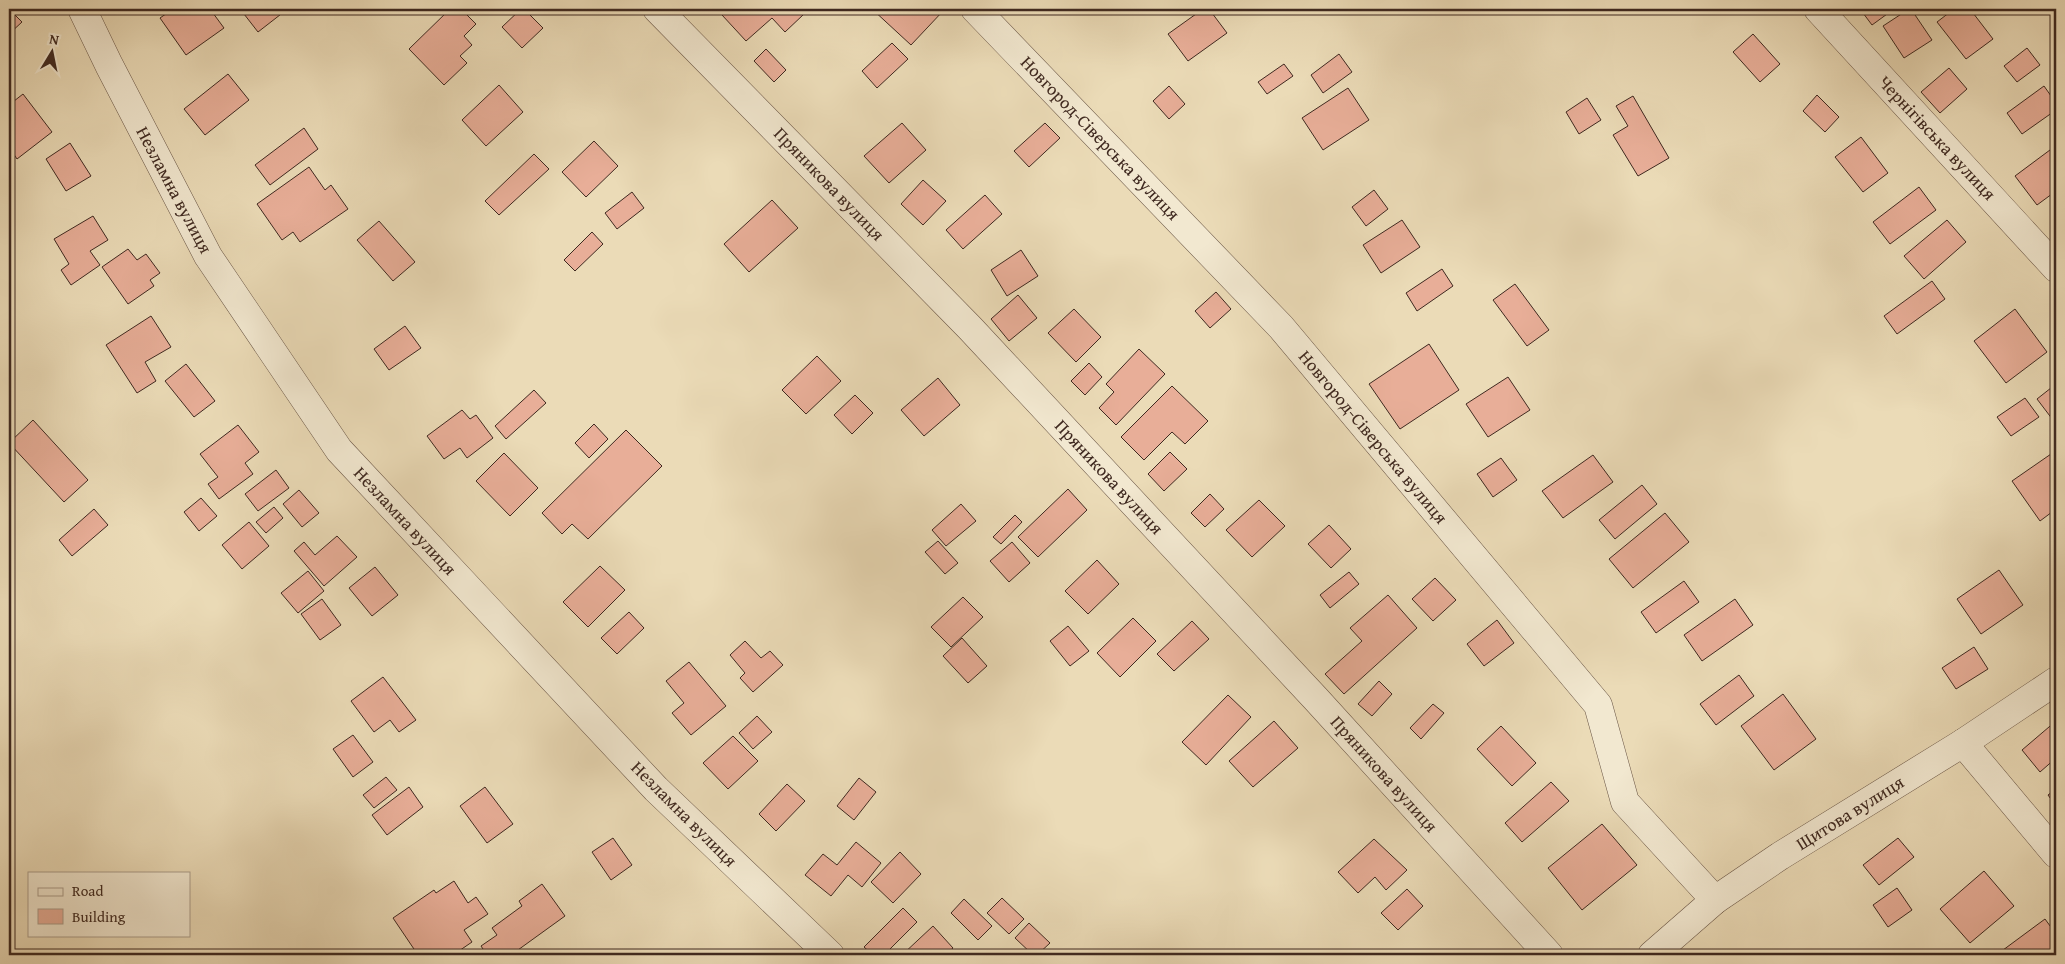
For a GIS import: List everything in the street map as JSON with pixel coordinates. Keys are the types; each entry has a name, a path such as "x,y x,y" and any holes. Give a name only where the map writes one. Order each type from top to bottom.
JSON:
{"street":[{"name":"Незламна вулиця","path":"82,9 208,256 338,450 656,789 830,955"},
{"name":"Пряникова вулиця","path":"657,9 970,328 1316,699 1549,955"},
{"name":"Новгород-Сіверська вулиця","path":"975,9 1281,327 1598,705 1624,802 1715,900"},
{"name":"Чернігівська вулиця","path":"1818,9 2056,268"},
{"name":"Щитова вулиця","path":"1652,955 1715,900 1780,856 1963,743 2056,681"},
{"path":"1963,743 2056,854"}],"building":[{"path":"9,9 22,22 9,34"},
{"path":"173,9 210,9 224,28 186,55 160,18"},
{"path":"252,9 283,9 285,11 258,32 244,14"},
{"path":"450,9 461,9 476,24 464,36 472,45 460,56 467,63 444,85 409,49"},
{"path":"521,9 524,9 543,28 522,48 502,27"},
{"path":"730,9 799,9 804,14 785,32 772,18 746,41 722,15"},
{"path":"872,9 940,9 943,11 911,45"},
{"path":"1203,9 1209,9 1227,33 1188,61 1168,34"},
{"path":"1860,9 1894,9 1872,25"},
{"path":"1911,9 1932,40 1904,58 1883,26"},
{"path":"1954,9 1970,9 1993,39 1966,59 1937,22"},
{"path":"1753,34 1780,64 1760,82 1733,52"},
{"path":"892,43 908,59 877,88 862,71"},
{"path":"2027,48 2040,65 2017,82 2004,66"},
{"path":"766,49 786,70 774,82 754,61"},
{"path":"1339,54 1352,72 1323,93 1311,75"},
{"path":"1284,64 1293,76 1267,94 1258,82"},
{"path":"1949,68 1967,89 1940,113 1921,92"},
{"path":"228,74 249,100 205,135 184,109"},
{"path":"499,85 523,112 486,146 462,120"},
{"path":"1169,86 1185,104 1169,119 1153,101"},
{"path":"2044,86 2056,103 2056,110 2022,134 2007,113"},
{"path":"1348,88 1369,120 1323,150 1302,118"},
{"path":"23,94 52,132 17,159 9,147 9,105"},
{"path":"1817,95 1839,117 1825,132 1803,111"},
{"path":"1633,96 1669,158 1638,176 1613,135 1628,126 1616,106"},
{"path":"1587,98 1601,120 1579,134 1566,112"},
{"path":"902,123 926,150 889,183 864,156"},
{"path":"1045,123 1060,138 1029,167 1014,151"},
{"path":"304,128 318,149 270,185 255,165"},
{"path":"1861,137 1888,173 1863,192 1835,157"},
{"path":"594,141 618,166 586,197 562,172"},
{"path":"70,143 91,176 66,191 46,159"},
{"path":"2054,147 2056,150 2056,191 2037,205 2015,176"},
{"path":"534,154 549,169 499,215 485,201"},
{"path":"309,167 325,190 331,185 348,209 300,242 293,232 282,240 257,204"},
{"path":"923,180 946,201 923,225 901,204"},
{"path":"1919,187 1936,210 1890,244 1873,222"},
{"path":"1374,190 1388,209 1366,226 1352,207"},
{"path":"632,192 644,208 617,229 605,213"},
{"path":"985,195 1002,214 963,249 946,230"},
{"path":"772,200 798,228 749,272 724,244"},
{"path":"93,216 108,240 90,251 100,265 71,285 61,270 69,264 54,239"},
{"path":"1402,220 1420,247 1381,273 1363,245"},
{"path":"1947,220 1966,242 1924,279 1904,256"},
{"path":"379,221 415,262 393,281 357,240"},
{"path":"592,232 603,244 575,271 564,260"},
{"path":"128,249 137,260 146,254 160,273 150,280 154,286 128,304 102,267"},
{"path":"1021,250 1038,276 1007,296 991,270"},
{"path":"1442,269 1453,286 1417,311 1406,293"},
{"path":"1932,281 1945,299 1897,334 1884,316"},
{"path":"1515,284 1549,330 1527,346 1493,300"},
{"path":"1216,292 1231,309 1210,328 1195,311"},
{"path":"1018,295 1037,318 1009,341 991,319"},
{"path":"1074,309 1101,337 1076,362 1048,333"},
{"path":"2015,309 2047,352 2006,383 1974,341"},
{"path":"151,316 171,347 145,362 156,381 137,393 106,345"},
{"path":"405,326 421,348 389,370 374,349"},
{"path":"1429,344 1459,390 1400,429 1369,384"},
{"path":"1139,349 1165,374 1116,425 1099,408 1114,392 1106,384"},
{"path":"817,356 841,381 806,414 782,390"},
{"path":"1089,363 1102,377 1085,395 1071,381"},
{"path":"186,364 215,401 194,417 165,381"},
{"path":"1508,377 1530,410 1488,437 1466,404"},
{"path":"938,378 960,405 924,436 901,410"},
{"path":"2056,384 2056,424 2037,399"},
{"path":"1172,386 1208,421 1185,444 1172,432 1144,460 1121,437"},
{"path":"534,390 546,403 506,439 495,426"},
{"path":"855,395 873,413 852,434 834,415"},
{"path":"2025,398 2039,417 2011,436 1997,417"},
{"path":"462,410 470,419 476,415 493,438 467,458 460,448 444,459 427,436"},
{"path":"33,420 88,480 64,502 9,443"},
{"path":"594,424 608,439 589,458 575,443"},
{"path":"238,425 259,452 245,463 253,474 219,499 208,484 218,477 200,454"},
{"path":"626,430 662,466 588,539 572,524 562,534 542,513"},
{"path":"1170,452 1187,469 1164,491 1148,474"},
{"path":"504,453 538,488 510,516 476,481"},
{"path":"2051,454 2056,462 2056,509 2040,521 2012,481"},
{"path":"1593,455 1613,482 1563,518 1542,491"},
{"path":"1501,458 1517,480 1493,497 1477,474"},
{"path":"276,470 289,488 258,511 245,494"},
{"path":"1642,485 1657,504 1615,539 1599,520"},
{"path":"1068,489 1087,510 1038,557 1018,537"},
{"path":"299,490 319,513 302,527 283,504"},
{"path":"1210,494 1224,509 1205,527 1191,513"},
{"path":"201,498 217,516 199,531 184,512"},
{"path":"1259,500 1285,526 1252,557 1226,530"},
{"path":"961,504 976,521 946,546 932,530"},
{"path":"274,507 283,518 266,533 256,522"},
{"path":"94,509 108,525 72,556 59,540"},
{"path":"1665,513 1689,542 1633,588 1609,559"},
{"path":"1015,515 1022,522 1001,544 993,537"},
{"path":"249,522 269,546 242,569 222,545"},
{"path":"1329,525 1351,549 1331,568 1308,544"},
{"path":"337,536 357,557 324,586 294,551 304,542 315,555"},
{"path":"938,541 958,563 945,574 925,552"},
{"path":"1012,542 1030,563 1009,582 990,561"},
{"path":"1097,560 1119,584 1088,614 1065,591"},
{"path":"600,566 625,590 588,627 563,602"},
{"path":"375,567 398,595 372,616 349,588"},
{"path":"1999,570 2023,605 1981,634 1957,599"},
{"path":"308,571 324,591 298,613 281,593"},
{"path":"1349,572 1359,584 1330,608 1320,595"},
{"path":"1435,578 1456,600 1433,621 1412,599"},
{"path":"1684,581 1699,602 1656,633 1641,612"},
{"path":"1388,595 1417,628 1344,694 1325,674 1362,641 1350,628"},
{"path":"963,597 983,617 951,647 931,627"},
{"path":"322,599 341,625 320,640 301,614"},
{"path":"1735,599 1753,625 1702,661 1684,635"},
{"path":"629,612 644,628 617,654 601,638"},
{"path":"1133,618 1156,641 1120,677 1097,653"},
{"path":"1497,620 1514,643 1484,666 1467,644"},
{"path":"1192,621 1209,639 1174,671 1157,654"},
{"path":"1068,626 1089,651 1070,666 1050,641"},
{"path":"962,638 987,666 968,683 943,656"},
{"path":"745,641 761,658 770,651 783,665 753,692 740,678 745,673 730,655"},
{"path":"1974,647 1988,669 1956,689 1942,668"},
{"path":"689,662 726,706 691,735 672,713 684,703 666,681"},
{"path":"1739,675 1754,696 1716,725 1700,704"},
{"path":"383,677 416,720 399,732 390,720 374,732 351,701"},
{"path":"1379,681 1392,694 1372,716 1358,704"},
{"path":"1783,694 1816,739 1774,770 1741,726"},
{"path":"1228,695 1251,717 1206,765 1182,742"},
{"path":"1433,704 1444,713 1421,739 1410,728"},
{"path":"757,716 772,732 753,749 739,733"},
{"path":"1274,721 1298,748 1253,787 1229,761"},
{"path":"2056,721 2056,758 2040,772 2022,750"},
{"path":"1501,726 1536,763 1512,786 1477,749"},
{"path":"353,735 373,762 353,777 333,749"},
{"path":"733,736 758,761 728,789 703,763"},
{"path":"386,777 397,790 374,808 363,795"},
{"path":"859,778 876,792 854,820 837,806"},
{"path":"1551,782 1569,801 1522,842 1505,823"},
{"path":"787,784 805,801 776,831 759,814"},
{"path":"409,787 423,807 387,835 372,815"},
{"path":"485,787 513,824 487,843 460,806"},
{"path":"2056,789 2056,806 2048,795"},
{"path":"1602,824 1637,865 1582,910 1548,868"},
{"path":"613,838 632,865 611,880 592,852"},
{"path":"1898,838 1914,857 1879,885 1863,865"},
{"path":"1374,839 1407,870 1386,890 1375,877 1358,893 1338,872"},
{"path":"856,842 881,863 862,887 848,875 831,896 805,875 823,854 837,865"},
{"path":"900,852 921,874 893,903 871,882"},
{"path":"1984,871 2014,906 1970,943 1940,909"},
{"path":"454,881 468,903 476,897 488,914 464,930 472,942 453,955 418,955 393,918 434,890 436,893"},
{"path":"542,884 565,916 511,955 487,955 481,946 497,935 492,928 522,906 519,901"},
{"path":"1897,888 1912,910 1888,927 1873,905"},
{"path":"1407,889 1423,906 1398,930 1381,913"},
{"path":"1002,898 1024,919 1009,934 987,913"},
{"path":"964,899 992,926 978,940 951,913"},
{"path":"903,908 917,922 884,955 873,955 864,947"},
{"path":"2045,919 2056,934 2056,955 2001,955 1999,953"},
{"path":"1029,923 1050,943 1037,955 1033,955 1015,938"},
{"path":"933,926 953,948 945,955 902,955"}]}
